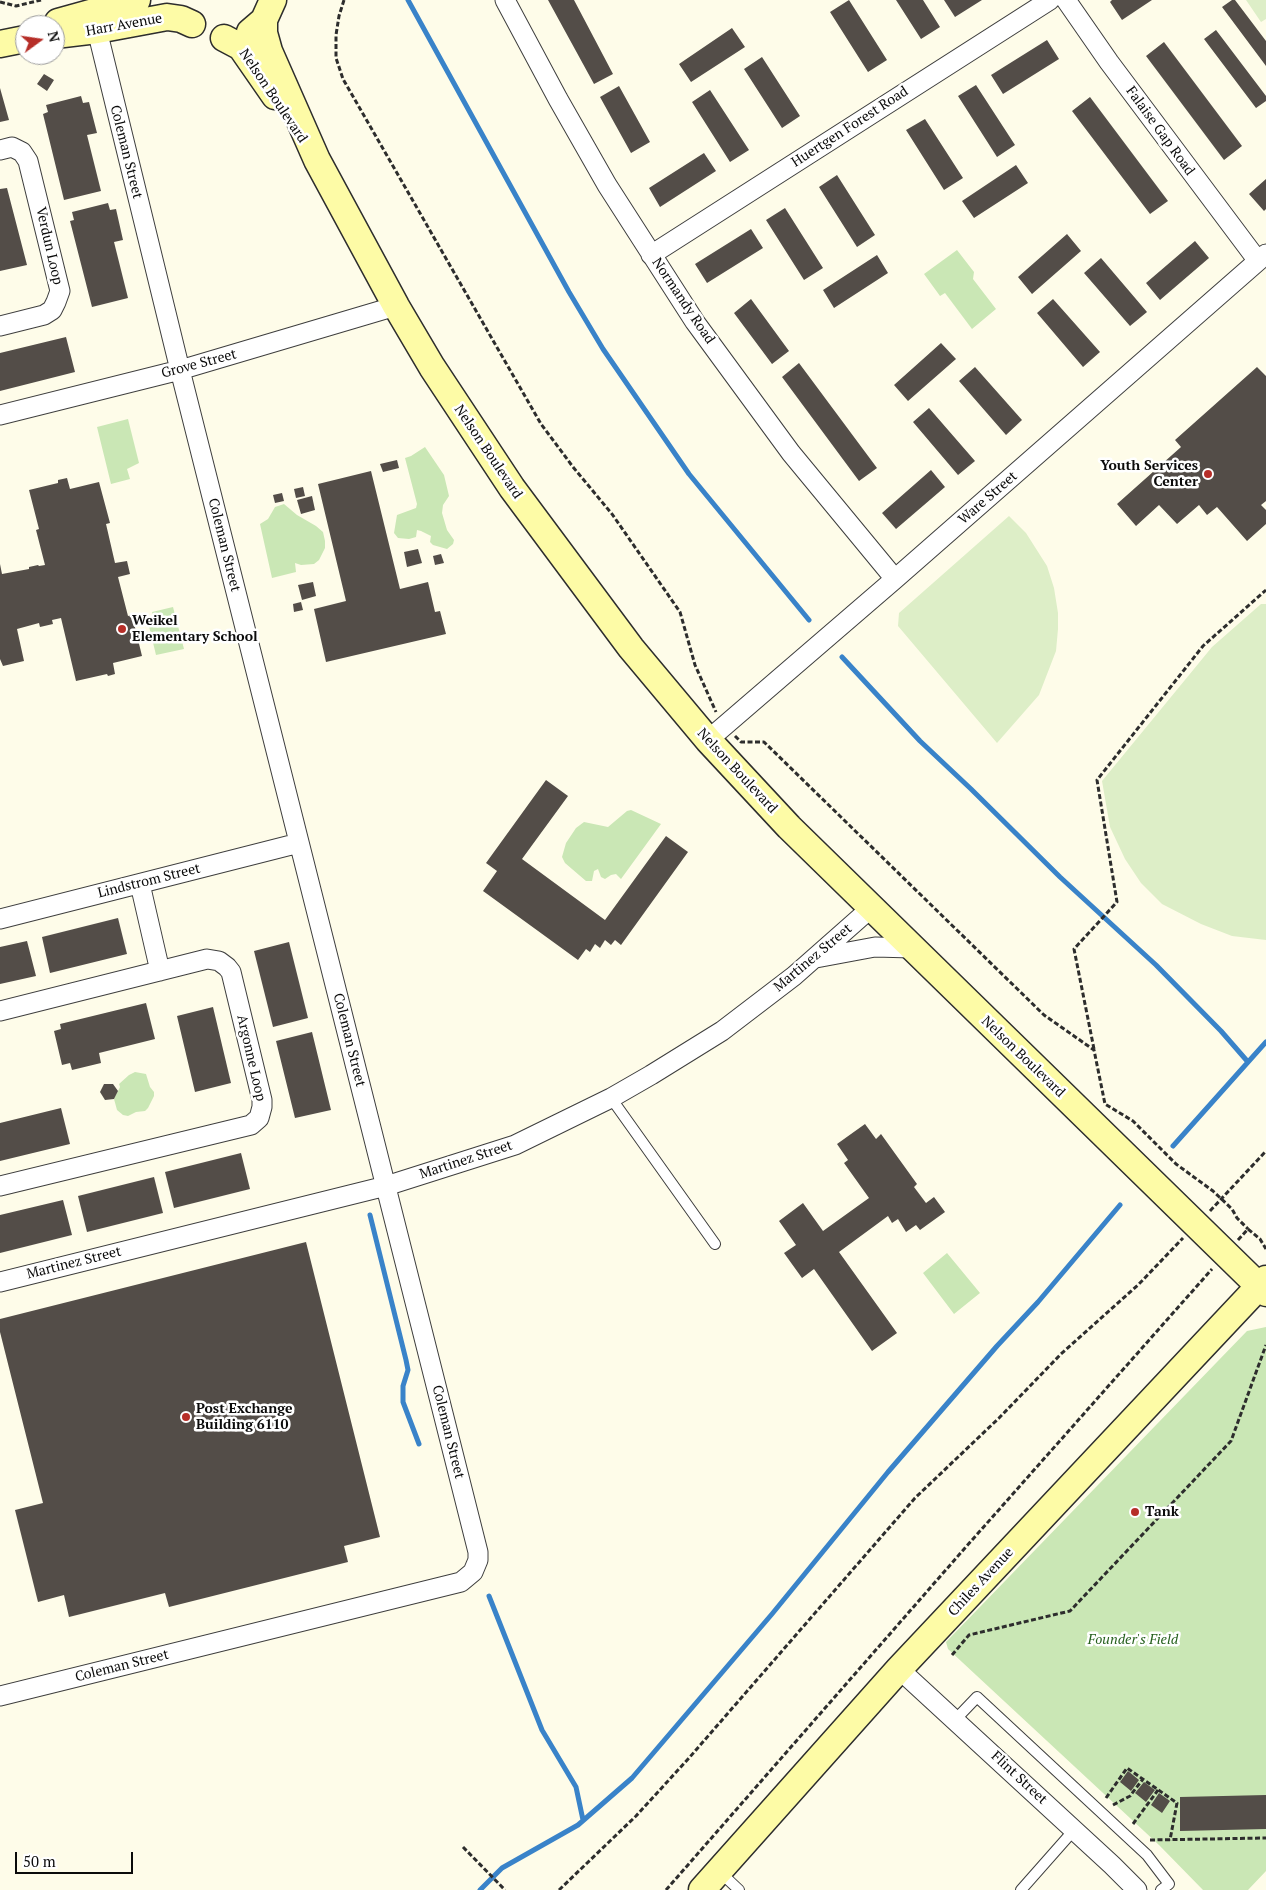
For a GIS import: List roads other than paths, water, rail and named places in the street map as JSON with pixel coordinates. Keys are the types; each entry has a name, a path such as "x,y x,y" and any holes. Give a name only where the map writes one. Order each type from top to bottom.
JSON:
{"street":[{"path":"65,21 94,0"},
{"name":"Harr Avenue","path":"65,24 137,0"},
{"path":"179,0 184,14 192,24"},
{"name":"Normandy Road","path":"505,0 607,185 695,322 791,453 895,579"},
{"name":"Huertgen Forest Road","path":"651,255 1050,0"},
{"name":"Falaise Gap Road","path":"1066,0 1127,86 1262,257"},
{"name":"Nelson Boulevard","path":"192,24 210,36 224,38 243,35 254,29 269,10"},
{"name":"Nelson Boulevard","path":"269,10 264,34 269,51 317,160 396,306 472,428 541,529 631,648 716,733 789,827 1225,1254 1264,1286"},
{"name":"Harr Avenue","path":"65,28 97,30 167,17 181,19 192,24"},
{"name":"Coleman Street","path":"0,1696 460,1582 473,1572 477,1565 478,1552 180,370 97,30"},
{"name":"Nelson Boulevard","path":"224,38 241,47 249,56 317,160"},
{"name":"Verdun Loop","path":"0,150 12,147 22,152 28,161 60,290 52,310 44,315 0,326"},
{"name":"Ware Street","path":"716,733 895,579 1262,257"},
{"name":"Grove Street","path":"0,415 180,370 396,306"},
{"name":"Lindstrom Street","path":"0,919 299,843"},
{"path":"140,884 160,971"},
{"name":"Martinez Street","path":"0,1282 386,1186 515,1145 611,1098 722,1031 794,976 871,908"},
{"path":"815,958 875,947 912,948"},
{"name":"Argonne Loop","path":"0,1011 213,959 223,963 231,972 262,1100 261,1114 256,1122 251,1125 0,1186"},
{"name":"Chiles Avenue","path":"711,1881 899,1669 1264,1286"},
{"name":"Flint Street","path":"899,1669 1074,1830 1136,1890"}],"lane":[{"path":"611,1098 715,1244"},
{"path":"955,1720 977,1698 1147,1855 1169,1884 1161,1890"},
{"path":"1021,1890 1074,1830"},
{"path":"711,1881 739,1890"}],"waterway":[{"path":"408,0 569,292 603,349 689,474 809,620"},
{"path":"842,657 920,741 1060,877 1156,965 1221,1031 1248,1062"},
{"path":"1173,1146 1266,1042"},
{"path":"480,1890 502,1868 578,1825 632,1778 772,1614 888,1472 997,1346 1038,1302 1120,1205"},
{"path":"370,1215 408,1370 403,1386 403,1402 419,1444"},
{"path":"489,1596 542,1730 576,1787 583,1820"}],"place":[{"name":"Youth Services Center","path":"1208,474"},
{"name":"Weikel Elementary School","path":"122,629"},
{"name":"Post Exchange Building 6110","path":"186,1417"},
{"name":"Tank","path":"1135,1512"}],"park label":[{"name":"Founder's Field","path":"1133,1640"}]}
